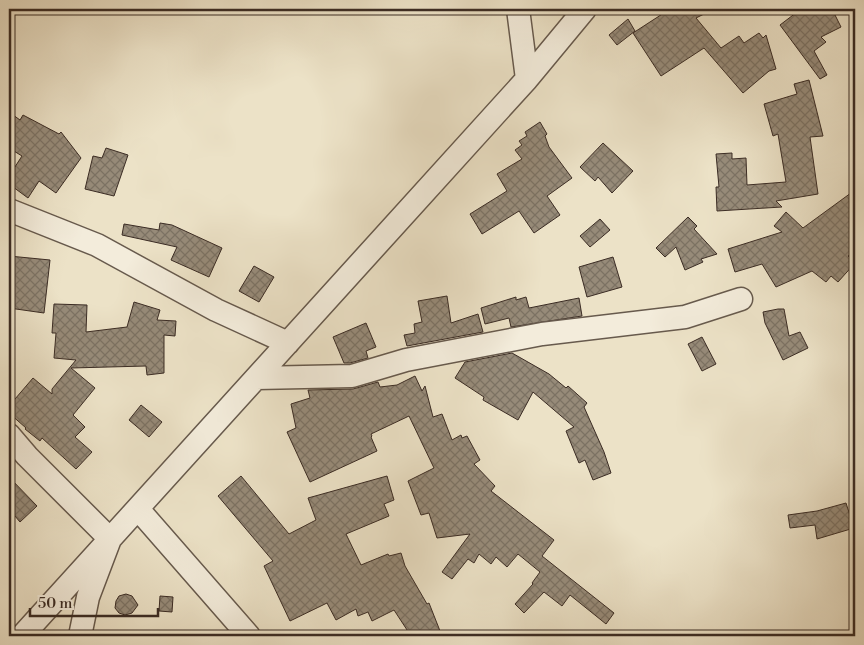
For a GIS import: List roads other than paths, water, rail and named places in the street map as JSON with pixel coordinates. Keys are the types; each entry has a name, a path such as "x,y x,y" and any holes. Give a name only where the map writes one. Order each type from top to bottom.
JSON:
{"street":[{"path":"518,9 527,79"},
{"path":"22,636 527,79 585,9"},
{"path":"9,210 96,245 216,310 288,343"},
{"path":"256,378 352,376 406,360 542,334 685,317 741,299"},
{"path":"9,435 27,456 110,539"},
{"path":"138,508 249,636"},
{"path":"80,636 88,597 110,539"}]}
